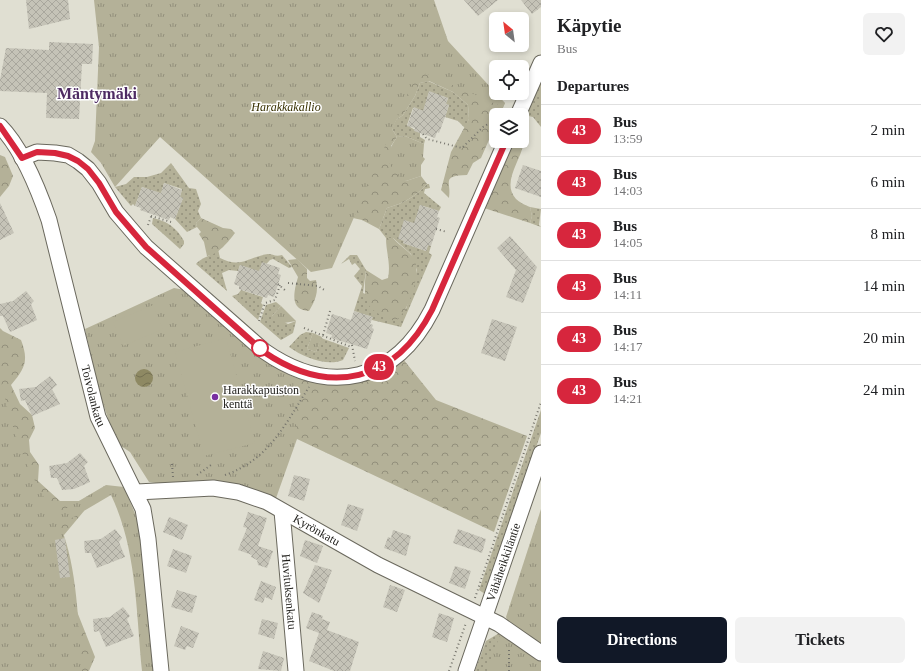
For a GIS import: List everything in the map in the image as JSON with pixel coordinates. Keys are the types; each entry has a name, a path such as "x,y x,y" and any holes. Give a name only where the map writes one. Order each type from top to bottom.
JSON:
{"street":[{"path":"521,108 541,63"},
{"name":"Toivolankatu","path":"0,126 22,158 49,220 98,417 137,492 144,509 161,671"},
{"path":"22,158 37,152 55,153 68,156 78,161 88,169 99,183 116,212 146,247 264,352 286,365 316,375 338,378 352,377 373,370 398,354 420,331 432,310 503,148"},
{"name":"Vähäheikkiläntie","path":"466,671 541,453"},
{"name":"Kyrönkatu","path":"137,492 213,488 238,492 267,502 282,512 378,565 485,617 506,629 541,653"},
{"name":"Huvituksenkatu","path":"282,512 296,671"}],"path":[{"path":"423,134 427,139 462,148 483,127 489,123"},
{"path":"148,225 151,215 171,222"},
{"path":"436,229 447,232"},
{"path":"288,283 318,286 326,291"},
{"path":"259,321 265,303 275,300 279,284 286,290"},
{"path":"324,335 330,311"},
{"path":"304,328 324,335 328,339 352,346 356,363"},
{"path":"219,477 246,465 273,443 316,375"},
{"path":"448,671 541,402"},
{"path":"172,464 174,478"},
{"path":"506,629 510,650 509,671"}],"green space":[{"name":"Harakkakallio","path":"94,0 434,0 448,41 489,86 489,100 502,100 505,103 503,107 418,70 332,268 311,272 160,137 115,187 101,163 91,152 95,141 99,47"},
{"path":"306,16 489,96 489,100 498,100 505,103 503,108 489,108 489,140 481,158 473,163 467,175 450,178 449,198 441,190 451,152 469,119 468,105 453,92 429,81 420,83 415,96 403,115 396,120 392,129 397,137 391,146 406,181 421,176 427,184 409,199 387,208 379,229 362,220 353,218"},
{"path":"541,77 541,127 533,117 529,116 529,108 527,108"},
{"path":"428,81 453,92 468,105 469,119 465,128 458,121 445,117 449,105 446,104 448,98 429,92 424,111 413,108 407,125 420,133 420,137 425,140 424,144 405,136 397,137 392,129 396,120 403,115 415,96 420,83"},
{"path":"405,136 424,144 423,157 425,159 421,165 421,176 406,181 394,171 389,161 390,150 397,137"},
{"path":"510,148 522,148 513,172 510,186 516,199 530,207 532,216 530,223 484,208"},
{"path":"0,155 5,157 13,176 9,186 0,197"},
{"path":"171,163 189,188 196,189 201,204 198,211 201,218 196,223 197,227 187,232 175,219 183,198 180,197 182,189 164,183 161,194 142,187 135,206 133,204 131,206 115,187 126,184 134,177 147,177 161,173"},
{"path":"429,184 430,188 425,189 424,193 441,207 439,211 420,205 416,220 403,243 426,251 428,245 431,246 429,253 432,255 401,327 372,320 372,317 354,311 362,286 354,276 360,269 355,263 352,265 349,259 341,264 350,255 357,255 366,270 363,293 406,309 417,270 411,254 393,238 386,238 379,229 387,208 409,199"},
{"path":"530,207 541,209 539,225 541,227 530,223 532,216"},
{"path":"153,218 167,223 178,232 184,241 184,244 180,249 152,224"},
{"path":"201,218 223,228 231,229 235,233 219,250 207,256 204,242 199,234 201,232 196,223"},
{"path":"386,238 393,238 398,244 408,251 415,261 416,267 415,284 409,303 400,317 395,321 377,313 371,308 366,297 365,290 366,270 382,280 388,278 389,268"},
{"path":"218,249 220,258 227,261 239,262 268,254 278,256 282,255 292,267 289,268 273,259 270,260 259,272 240,265 238,271 229,270 222,273 227,291 196,264"},
{"path":"297,259 307,269 307,278 310,281 316,280 316,296 309,311 298,307 294,299 298,277 288,260"},
{"path":"174,288 185,290 190,293 260,358 293,378 297,439 275,501 149,482 130,452 121,446 109,421 100,395 85,329"},
{"path":"241,290 263,297 261,303 263,305 258,320 232,296 238,294"},
{"path":"276,302 281,306 272,316 288,324 296,321 293,333 281,340 260,322 266,305"},
{"path":"153,305 163,329 123,346 113,322"},
{"path":"281,306 296,321 278,324 273,320 272,316"},
{"path":"0,328 21,340 25,354 24,364 20,374 11,385 20,404 32,415 35,428 29,440 30,452 39,465 38,481 60,501 79,501 84,511 64,535 55,540 76,609 95,657 89,671 0,671"},
{"path":"306,332 313,333 307,349 316,352 321,338 349,348 343,360 337,362 323,362 301,354 289,347 300,335"},
{"path":"313,333 322,337 316,352 307,349"},
{"path":"235,336 258,356 282,371 294,377 323,384 339,384 403,359 436,400 527,436 494,532 297,439 288,440"},
{"name":"Harakkapuiston kenttä","path":"226,338 255,443 204,456 175,352"},
{"path":"0,378 15,433 27,465 44,498 55,515 106,485 124,487 138,521 142,539 157,671 142,671 131,559 120,516 111,495 60,525 66,542 74,578 82,671 0,671"},
{"path":"541,410 541,433 485,594 479,590"},
{"path":"541,509 541,646 509,625 506,617"},
{"path":"501,632 541,671 475,671 486,641"},
{"path":"501,632 541,660 541,671 487,671"}],"water":[{"path":"144,369 150,372 153,378 150,384 144,387 138,384 135,378 138,372"}],"building":[{"path":"26,0 68,0 70,19 29,29"},
{"path":"464,0 498,0 478,16"},
{"path":"521,0 541,0 541,7 532,14"},
{"path":"49,42 93,44 92,64 82,64 79,119 46,118 47,93 0,91 0,80 6,48 49,50"},
{"path":"429,91 448,98 446,104 449,105 439,133 437,132 435,138 414,131 415,128 407,126 414,107 423,111"},
{"path":"523,165 541,171 541,197 515,188"},
{"path":"164,183 182,190 180,197 183,198 175,219 170,217 169,220 140,210 141,208 135,206 142,187 161,193"},
{"path":"0,203 14,233 0,240"},
{"path":"420,205 439,211 437,217 440,218 431,246 428,245 426,251 403,243 404,241 398,239 404,220 414,223"},
{"path":"510,236 537,267 523,303 506,297 516,270 497,248"},
{"path":"262,262 280,268 278,274 281,275 274,297 268,295 267,298 239,289 239,286 234,284 240,265 259,271"},
{"path":"26,291 34,301 31,304 37,320 10,332 3,316 0,316 0,304 13,301"},
{"path":"354,311 373,317 370,324 373,325 372,328 374,329 367,349 331,338 332,335 326,333 332,314 351,320"},
{"path":"492,319 517,327 505,361 481,353"},
{"path":"50,376 57,385 52,389 60,404 32,416 25,400 21,401 19,389 36,387"},
{"path":"80,453 88,462 84,466 90,482 74,489 62,490 57,478 51,478 49,466 67,463"},
{"path":"294,475 310,479 304,501 288,496"},
{"path":"348,504 364,509 357,531 341,525"},
{"path":"248,512 267,518 258,546 273,551 267,568 258,565 257,560 251,557 252,555 238,550 247,528 243,527"},
{"path":"169,517 188,525 182,540 163,532"},
{"path":"115,529 122,538 119,542 125,557 97,568 91,553 85,553 84,541 101,539"},
{"path":"458,529 486,539 482,553 453,543"},
{"path":"393,530 411,536 406,556 384,548 388,537 391,538"},
{"path":"65,538 70,577 60,578 55,540"},
{"path":"305,540 323,546 317,563 300,556"},
{"path":"173,549 192,556 186,573 167,566"},
{"path":"315,565 332,570 319,603 303,593"},
{"path":"455,566 471,571 465,589 449,583"},
{"path":"261,581 276,587 272,600 265,597 263,603 254,600"},
{"path":"390,585 405,590 397,612 383,607"},
{"path":"177,590 197,596 192,613 171,607"},
{"path":"123,607 130,616 127,619 134,636 106,647 99,631 94,632 93,619 110,617"},
{"path":"312,612 323,616 322,619 330,622 327,630 359,642 350,671 334,671 309,661 319,633 306,628"},
{"path":"439,613 454,618 447,642 432,637"},
{"path":"262,619 278,623 274,639 258,634"},
{"path":"181,626 199,633 193,648 187,646 185,650 174,646"},
{"path":"263,651 284,658 281,671 258,669"}],"bus line":[{"name":"43","path":"0,126 22,158 37,152 55,153 68,156 78,161 88,169 99,183 116,212 146,247 264,352 286,365 326,378 352,377 373,370 394,358 420,331 432,310 503,148"}],"place":[{"name":"Harakkapuiston kenttä","path":"215,397"}],"district":[{"name":"Mäntymäki","path":"97,93"}]}
